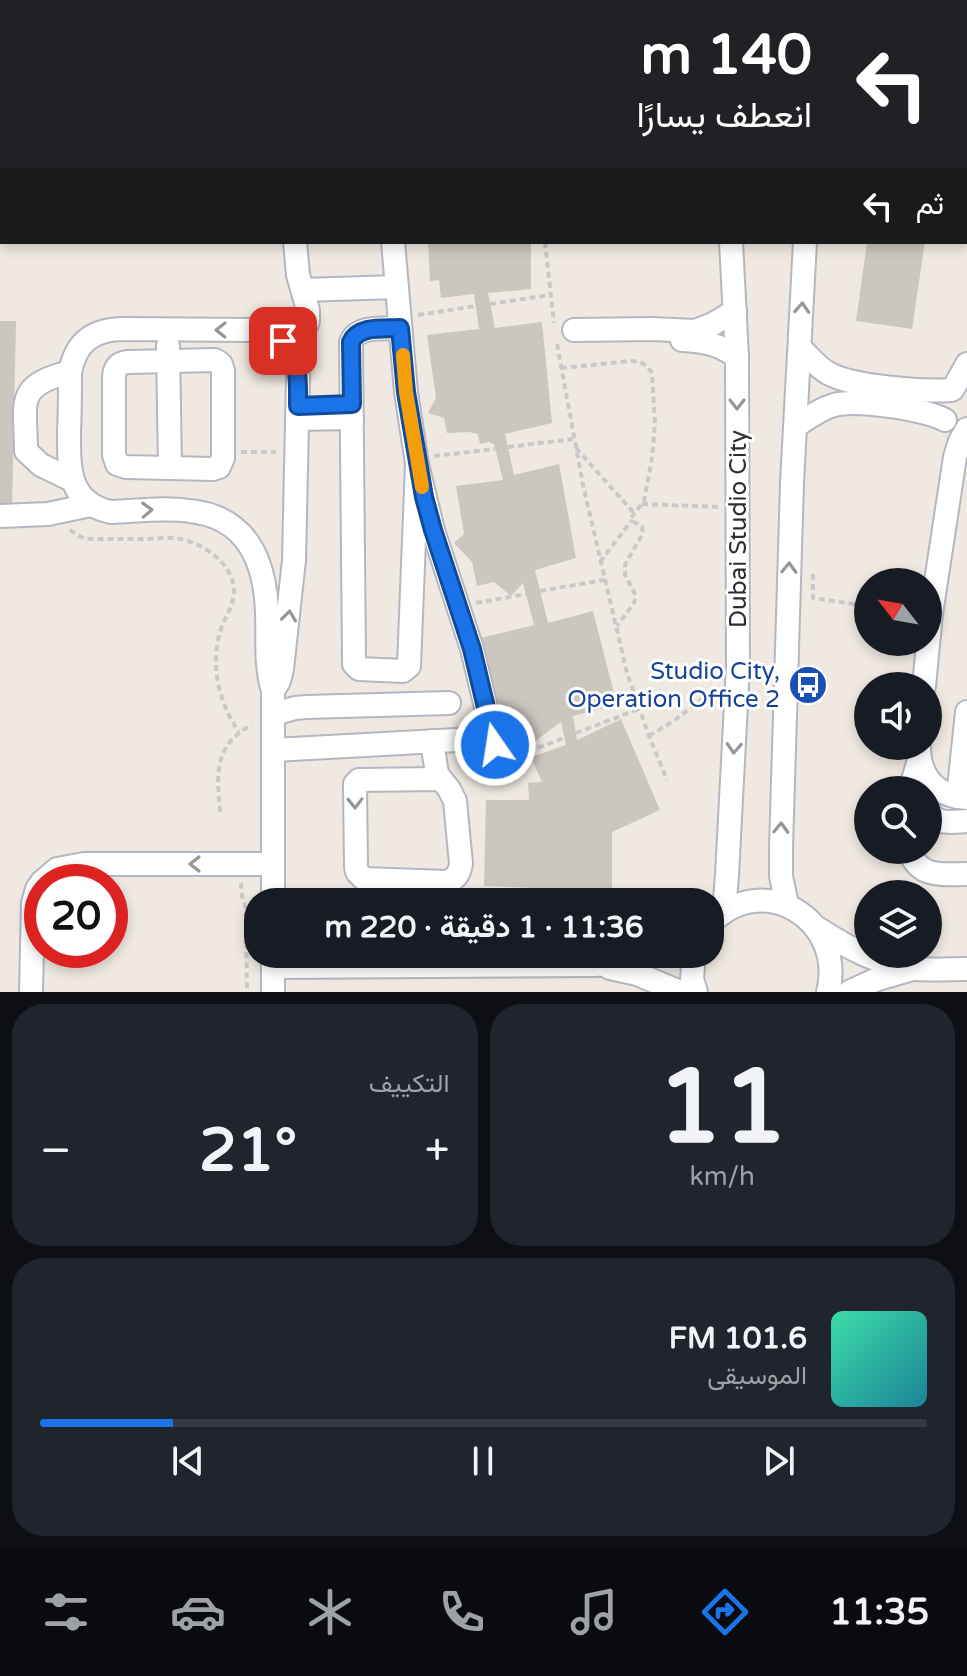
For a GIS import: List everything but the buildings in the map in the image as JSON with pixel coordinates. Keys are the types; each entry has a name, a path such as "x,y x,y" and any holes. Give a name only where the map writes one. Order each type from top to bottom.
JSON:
{"street":[{"path":"282,342 304,330 308,321 295,244"},
{"path":"274,750 432,741 494,741 476,664 433,530 416,461 406,392 393,244"},
{"name":"Dubai Studio City","path":"724,888 738,666 737,357 731,244"},
{"name":"Dubai Studio City","path":"787,905 781,876 781,848 791,499 805,244"},
{"path":"303,290 397,287"},
{"path":"735,311 695,331 652,329 576,335 704,342 722,347 737,357"},
{"path":"400,323 362,331 351,342 354,664 359,669 403,671 409,666 416,461"},
{"path":"273,703 282,669 294,560 297,363 282,342 253,330 108,329 96,333 77,349 70,372 69,464 72,480 80,494 91,505 111,512 177,509 210,515 240,533 255,554 264,578 268,667 273,703 273,888"},
{"path":"167,329 170,468"},
{"path":"800,348 826,372 838,378 905,399 957,425"},
{"path":"215,360 221,364 223,452 221,465 216,469 121,467 117,464 114,455 116,367 123,362 215,360"},
{"path":"957,425 941,414 942,400 945,394 957,389 967,364"},
{"path":"70,372 47,378 27,396 26,451 41,465 72,480"},
{"path":"838,378 838,404"},
{"path":"796,426 818,411 838,404 905,399 930,391 957,389"},
{"path":"298,412 352,411"},
{"path":"925,672 931,614 958,468 957,425"},
{"path":"0,516 62,512 91,505"},
{"path":"273,703 295,708 307,700 449,698"},
{"path":"307,700 308,748"},
{"path":"942,793 963,797 967,712"},
{"path":"432,741 435,768 452,795 456,809 461,864 457,876 446,882 369,880 360,876 356,867 356,782 440,779"},
{"path":"942,822 967,821"},
{"path":"128,864 273,864"},
{"path":"915,864 931,873 967,874"},
{"path":"724,914 744,903 766,901 787,905 804,915 818,929 874,958 914,969 967,969"},
{"path":"818,929 828,947 831,969 828,992"},
{"path":"31,992 32,968"},
{"path":"273,968 273,992"},
{"path":"608,968 637,974 680,992"},
{"path":"693,968 696,992"},
{"path":"849,992 875,980 914,969"}],"path":[{"path":"545,244 550,295 573,439 604,580 627,673 667,780"},
{"path":"490,304 550,295"},
{"path":"400,323 476,306"},
{"path":"561,368 632,361 647,366 652,373 654,440 642,504 600,562"},
{"path":"508,447 573,439"},
{"path":"575,447 634,513"},
{"path":"416,461 495,449"},
{"path":"223,452 297,452"},
{"path":"642,504 738,507"},
{"path":"62,512 70,530 86,539 176,538 202,546 221,562 231,578 234,592 216,648 217,679 225,707 239,732"},
{"path":"616,627 636,596 624,570 643,530 632,520"},
{"path":"813,569 813,598 854,604"},
{"path":"540,591 604,580"},
{"path":"458,606 526,594"},
{"path":"649,736 701,702 738,666"},
{"path":"220,812 217,775 226,747 273,703"},
{"path":"576,733 639,709"},
{"path":"494,741 514,757 564,738"},
{"path":"246,864 241,889 246,908 247,992"}],"slow traffic":[{"path":"403,355 422,487"}],"place":[{"name":"Studio City, Operation Office 2","path":"808,685"}],"route":[{"path":"283,341 297,363 298,406 352,404 353,337 362,331 400,328 406,392 424,497 472,649 495,745"}]}
